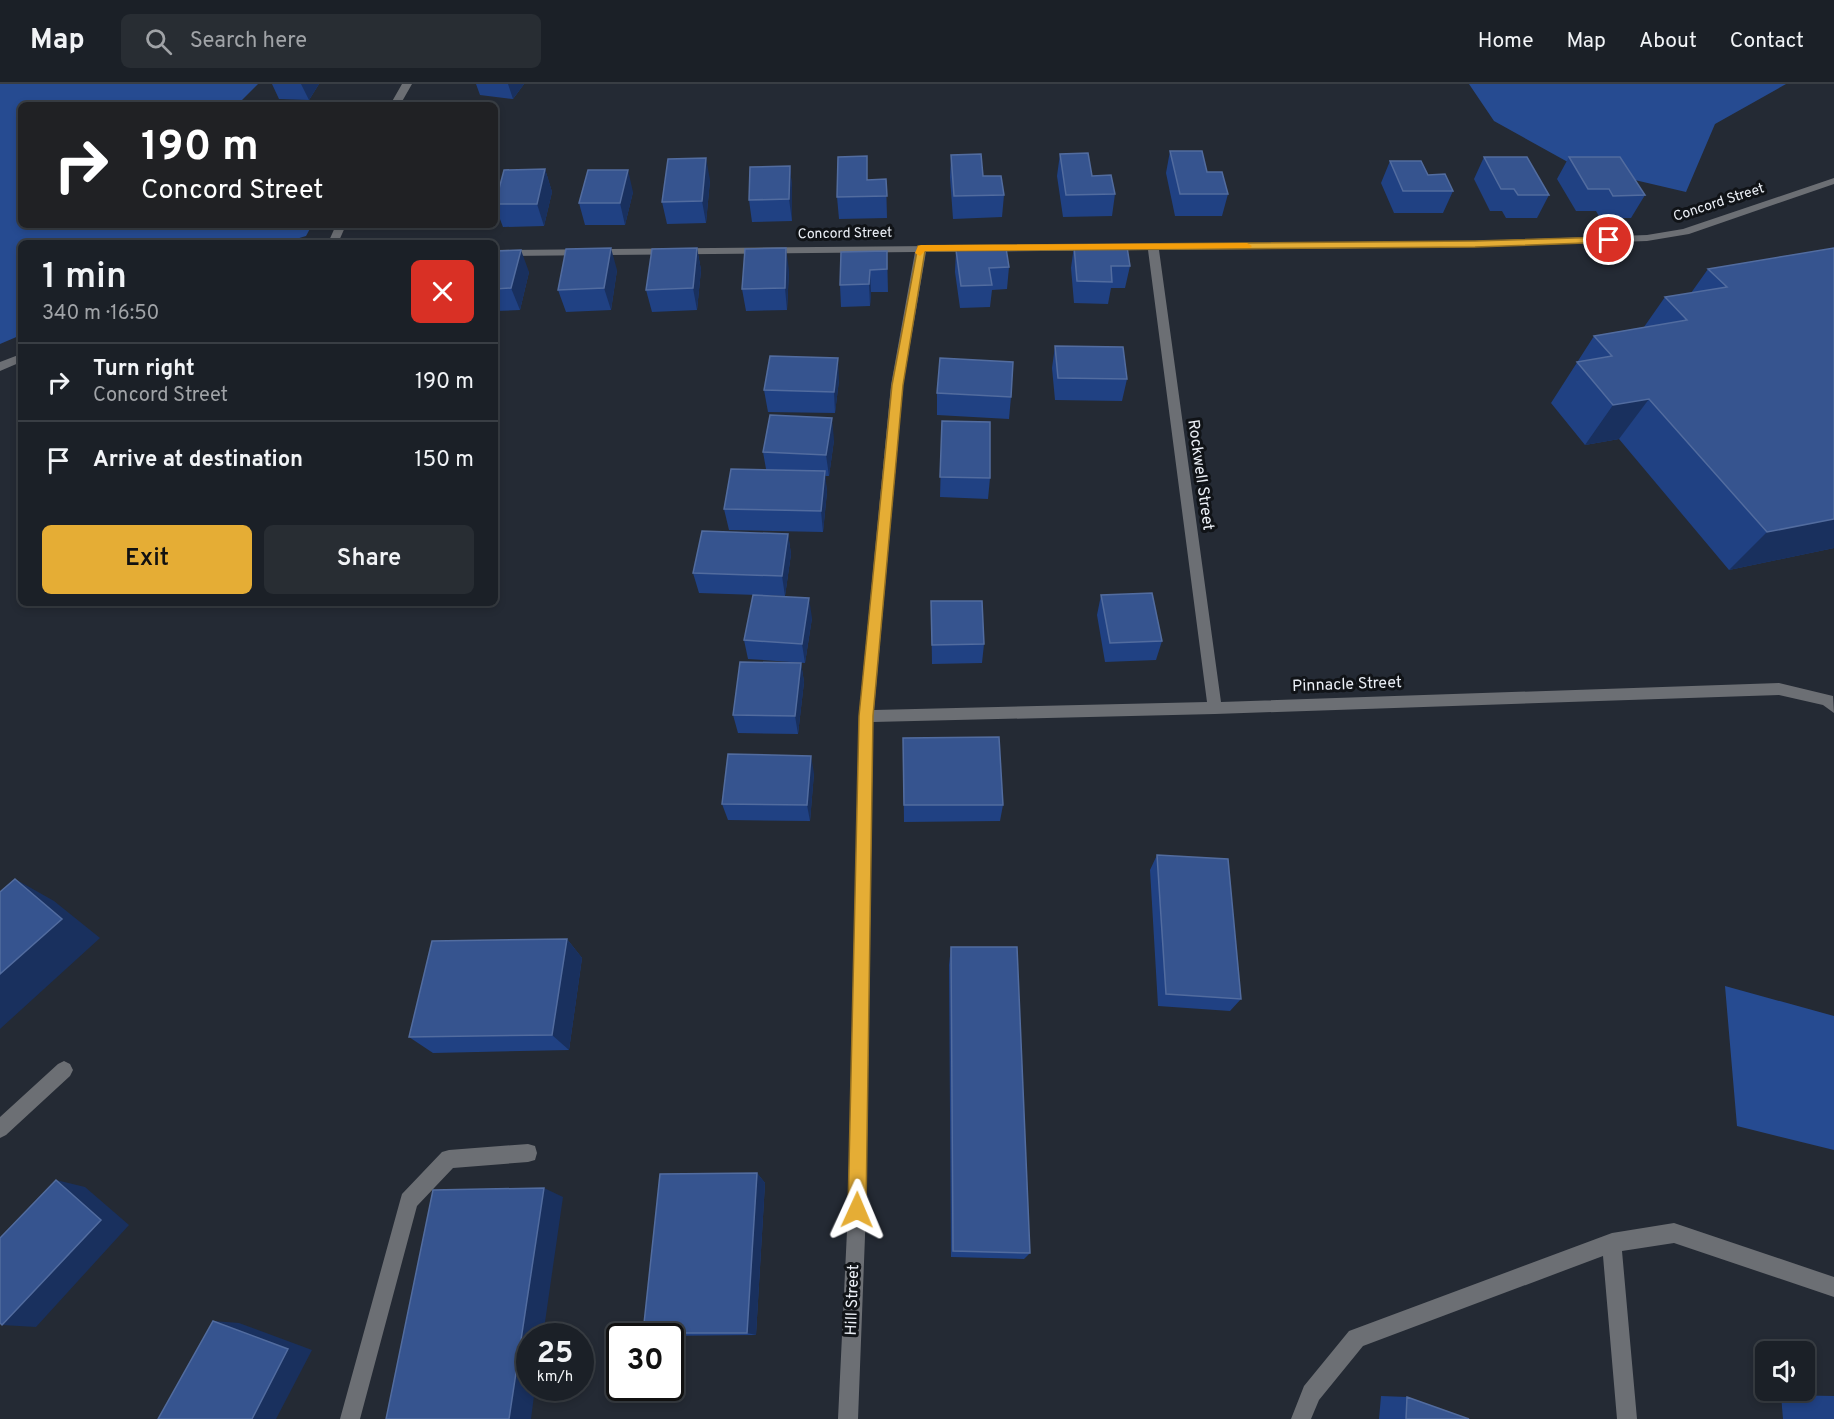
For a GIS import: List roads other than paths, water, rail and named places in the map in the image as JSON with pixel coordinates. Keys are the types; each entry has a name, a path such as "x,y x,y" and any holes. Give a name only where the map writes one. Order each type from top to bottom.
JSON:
{"street":[{"path":"397,102 407,84"},
{"name":"Concord Street","path":"498,254 1487,244 1647,238 1685,232 1834,181"},
{"name":"Rockwell Street","path":"1153,246 1215,708"},
{"name":"Hill Street","path":"848,1419 857,1198 866,716 897,385 921,248"},
{"path":"0,367 18,359"},
{"name":"Pinnacle Street","path":"866,716 1215,708 1779,689 1831,704"},
{"path":"0,1129 64,1070"},
{"path":"350,1419 409,1201 449,1159 528,1153"},
{"path":"1301,1419 1311,1393 1356,1338 1612,1243 1674,1233 1834,1287"},
{"path":"1612,1243 1627,1419"}]}
